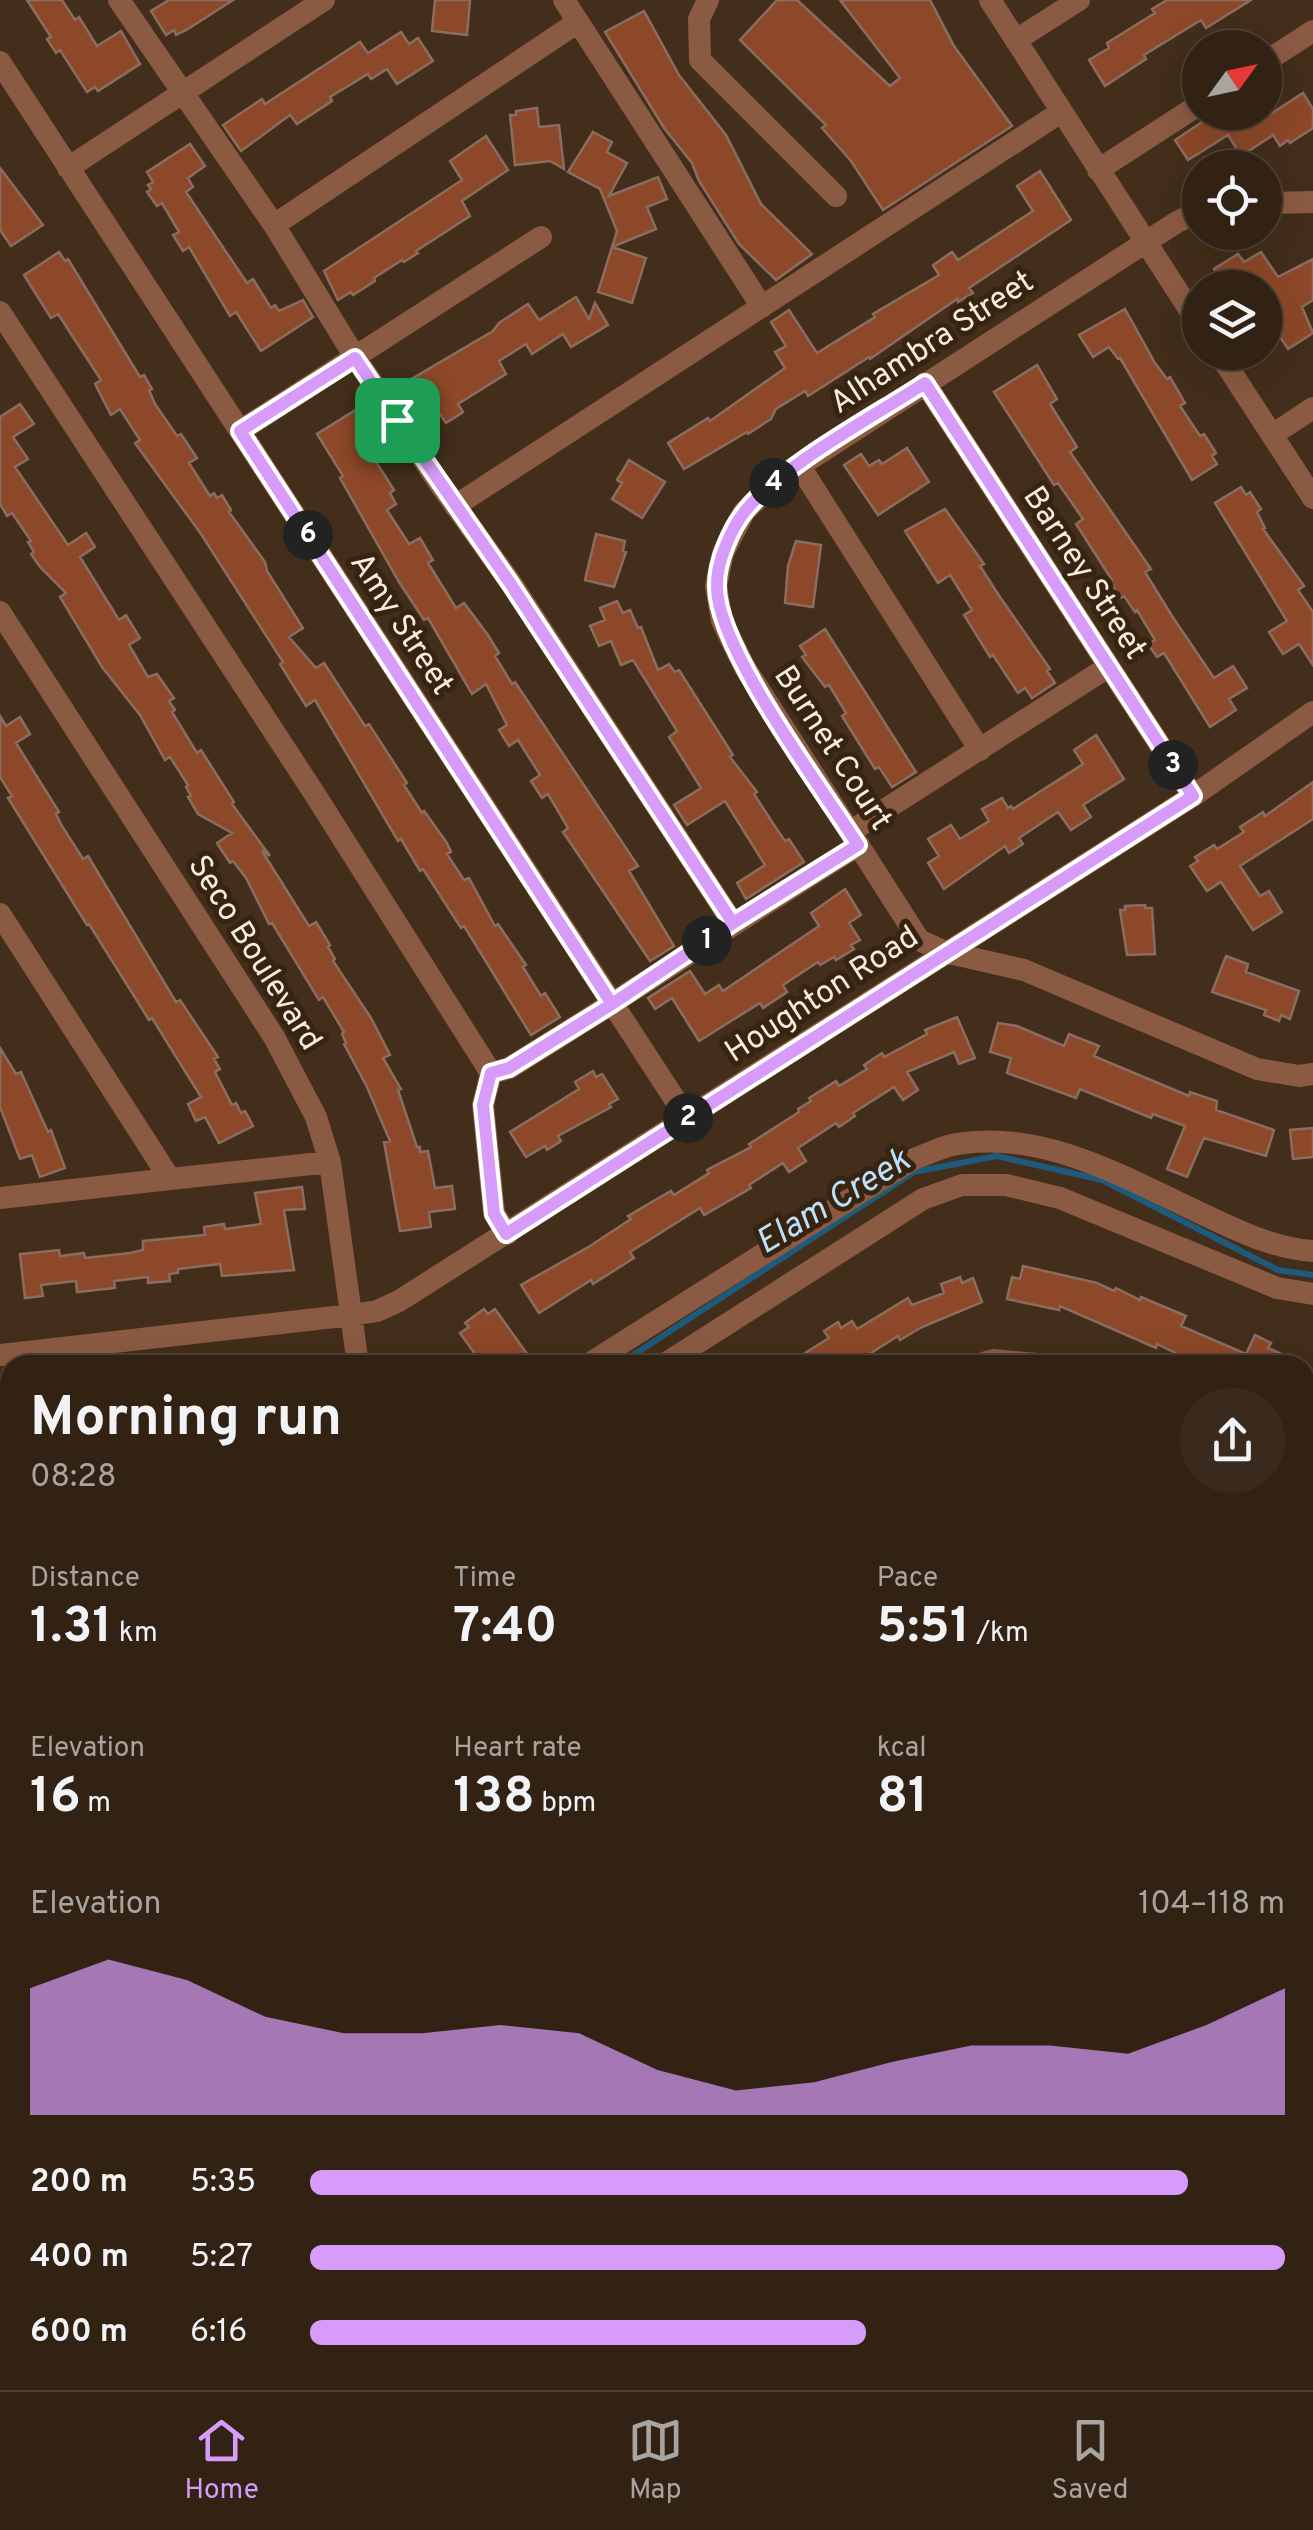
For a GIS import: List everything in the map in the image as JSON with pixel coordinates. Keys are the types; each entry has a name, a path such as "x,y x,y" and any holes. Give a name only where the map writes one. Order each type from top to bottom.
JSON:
{"street":[{"path":"119,0 274,225 355,358 510,583 733,923"},
{"path":"68,168 324,0"},
{"path":"564,0 762,307"},
{"path":"708,0 699,19 700,60 836,196"},
{"path":"990,0 1182,299"},
{"path":"1016,40 1079,0"},
{"path":"274,225 578,22"},
{"path":"1282,51 1313,31"},
{"name":"Amy Street","path":"0,62 687,1118"},
{"path":"455,506 1061,112"},
{"path":"1098,170 1182,116"},
{"path":"1282,203 1313,202"},
{"name":"Alhambra Street","path":"723,553 744,512 799,465 1182,221"},
{"path":"240,431 541,237"},
{"path":"0,312 491,1073 483,1105 494,1214 506,1234"},
{"path":"1230,370 1313,498"},
{"name":"Barney Street","path":"925,383 1193,796"},
{"path":"1272,435 1313,408"},
{"path":"799,465 980,750"},
{"name":"Burnet Court","path":"723,553 716,586 722,622 744,666 919,940 945,952"},
{"name":"Seco Boulevard","path":"0,612 274,1037 316,1116 330,1162 357,1355"},
{"path":"491,1073 509,1068 612,1004 980,750 1108,667"},
{"name":"Houghton Road","path":"0,1355 352,1315 377,1310 418,1292 1193,796 1313,712"},
{"path":"0,914 170,1179"},
{"path":"945,952 1024,970 1257,1068 1299,1076 1313,1074"},
{"path":"603,1355 914,1159 954,1144 996,1141 1071,1154 1248,1235 1313,1251"},
{"path":"0,1198 330,1162"},
{"path":"679,1355 923,1199 962,1185 1006,1185 1060,1198 1277,1288 1313,1294"}],"building":[{"path":"27,0 62,0 75,20 79,17 97,46 121,31 140,64 98,91 95,87 87,92 60,50 56,53 47,39 51,37"},
{"path":"169,0 233,0 188,29 166,35 151,11"},
{"path":"435,0 470,0 467,35 432,31"},
{"path":"777,0 797,0 890,86 900,78 840,0 930,0 954,46 1012,126 883,210 851,161 822,128 826,125 740,40"},
{"path":"1167,0 1251,0 1206,28 1201,20 1182,30 1105,86 1089,60 1109,48 1107,43 1155,13 1152,9"},
{"path":"644,11 679,75 726,135 761,204 812,254 776,280 739,244 692,163 664,128 605,32"},
{"path":"401,32 409,44 418,38 433,61 397,84 387,69 371,79 368,74 330,97 332,101 297,124 290,115 241,151 223,125 262,99 265,104 360,42 368,53"},
{"path":"1303,93 1313,109 1313,128 1280,146 1273,135 1250,150 1237,150 1228,135 1204,150 1182,151 1175,140 1190,130 1282,130 1282,107"},
{"path":"537,108 539,127 559,125 564,169 550,161 515,165 510,115"},
{"path":"593,132 612,142 607,152 627,163 609,196 658,177 667,199 647,207 656,229 612,247 617,231 600,189 568,172"},
{"path":"486,136 508,170 462,201 470,216 353,295 351,292 338,300 324,271 462,180 450,161"},
{"path":"190,144 205,166 188,178 193,187 186,192 247,283 253,279 271,308 275,305 279,311 303,300 313,317 261,351 236,312 230,316 189,247 183,251 173,235 179,232 162,203 157,206 147,192 153,182 147,172"},
{"path":"0,168 43,225 11,246 0,230"},
{"path":"1040,171 1071,220 969,288 973,293 958,302 957,299 808,396 805,391 776,409 771,419 748,434 684,469 668,443 708,418 710,421 785,368 775,352 786,346 771,322 789,310 817,353 939,275 933,265 952,252 958,260 1033,211 1017,186"},
{"path":"612,247 646,258 632,303 598,292"},
{"path":"59,252 65,261 68,259 140,377 144,375 155,404 197,458 189,463 210,496 222,495 229,512 265,562 303,628 289,637 316,668 324,663 365,726 369,724 422,813 447,843 451,852 447,854 464,880 469,878 495,926 498,924 526,965 523,967 541,996 545,993 560,1017 531,1035 464,926 461,928 401,839 398,841 315,700 306,706 280,664 283,662 201,534 135,443 140,440 120,409 111,415 95,384 101,380 58,314 51,318 24,275"},
{"path":"1261,252 1273,270 1214,269 1238,254 1244,262"},
{"path":"1313,259 1313,300 1302,307 1313,333 1288,349 1282,340 1282,275"},
{"path":"576,297 589,319 595,303 608,325 571,347 563,334 532,354 526,344 499,361 506,374 458,404 463,412 446,423 435,407 419,418 401,391 410,385 408,381 493,331 528,304 539,320"},
{"path":"1125,309 1155,363 1167,379 1170,377 1185,403 1180,406 1216,453 1212,456 1217,464 1192,480 1120,358 1109,347 1093,357 1079,335"},
{"path":"1037,365 1057,399 1050,404 1077,447 1070,452 1151,569 1145,572 1172,616 1214,678 1233,666 1247,688 1229,699 1236,710 1210,727 1164,653 1157,657 1148,644 1155,640 1137,610 1124,596 1120,598 1076,524 1083,519 1058,483 1054,485 994,392"},
{"path":"20,404 34,424 13,437 28,459 15,467 68,545 86,533 95,547 80,557 119,620 126,615 140,638 129,645 148,677 157,674 174,698 169,701 175,710 172,712 270,856 262,851 309,926 316,922 330,945 333,961 390,1055 383,1058 401,1089 398,1090 417,1147 420,1152 428,1151 435,1188 452,1186 455,1209 429,1212 431,1227 400,1231 384,1142 390,1141 344,1044 344,1032 323,997 319,1000 272,923 269,924 246,878 217,843 232,833 198,814 188,797 188,785 170,757 165,760 140,715 102,667 60,597 66,593 40,567 31,554 31,541 12,513 7,516 0,504 0,417"},
{"path":"365,404 379,427 361,438 394,490 390,493 396,504 387,510 409,544 420,538 433,560 428,563 456,608 464,603 488,635 512,684 515,682 638,866 629,871 674,946 650,961 563,832 568,828 548,794 542,798 531,781 540,775 518,740 509,746 499,730 507,725 486,684 472,694 428,618 424,620 399,582 317,434"},
{"path":"907,448 929,482 878,515 844,465 861,454 869,466 879,460 882,464"},
{"path":"629,460 665,482 642,518 612,499 622,483 617,480"},
{"path":"1241,487 1246,495 1250,492 1261,509 1257,512 1263,529 1304,586 1298,590 1313,612 1313,665 1299,644 1283,654 1269,632 1287,621 1215,503"},
{"path":"945,509 1050,669 1047,671 1055,683 1032,698 1025,688 1018,693 993,655 990,657 964,615 972,610 950,575 938,583 905,531"},
{"path":"596,534 625,541 626,552 614,587 585,580"},
{"path":"796,541 821,545 813,607 785,603 788,566"},
{"path":"617,601 623,613 630,610 638,628 641,627 658,670 669,664 675,672 679,670 774,825 804,862 746,899 737,883 765,865 725,801 687,825 674,805 701,788 669,737 677,731 633,660 621,665 611,641 599,646 590,626 605,620 600,608"},
{"path":"825,629 916,772 892,787 879,767 875,769 842,716 846,713 829,685 825,687 802,657 806,655 800,646"},
{"path":"0,716 6,726 20,717 30,734 16,743 59,812 56,814 62,826 83,859 88,856 176,1002 180,1000 218,1057 214,1059 220,1069 215,1072 232,1105 236,1103 241,1113 245,1111 253,1126 219,1143 205,1117 196,1121 188,1104 201,1097 8,798 12,796 0,777"},
{"path":"1096,735 1124,779 1083,805 1091,817 1071,830 1058,812 1019,838 1023,844 1009,853 1005,846 944,889 928,863 939,856 928,839 951,825 960,839 989,821 982,809 1002,798 1013,809 1083,764 1074,750"},
{"path":"1313,782 1313,819 1240,866 1260,896 1269,891 1282,912 1253,930 1221,882 1207,891 1190,866 1198,861 1195,857 1244,832 1240,827 1263,812 1265,816"},
{"path":"845,889 861,915 849,923 860,940 851,945 854,949 836,960 834,957 820,965 818,962 783,985 787,992 763,1008 760,1003 699,1041 672,998 655,1009 648,998 690,971 705,994 719,985 723,991 819,926 811,913"},
{"path":"1145,905 1152,908 1155,954 1127,955 1120,910"},
{"path":"1226,956 1248,964 1246,972 1299,991 1290,1019 1281,1015 1279,1021 1264,1015 1266,1010 1212,992"},
{"path":"957,1017 975,1058 959,1064 954,1052 907,1072 918,1090 903,1100 894,1087 853,1113 855,1116 839,1127 836,1123 798,1148 806,1161 789,1172 783,1163 749,1185 751,1188 704,1215 700,1208 630,1252 634,1258 539,1313 521,1285 590,1246 631,1219 628,1216 671,1191 674,1195 709,1173 707,1170 751,1147 749,1144 799,1112 811,1101 809,1098 836,1081 839,1086 867,1069 864,1065 882,1053 884,1057 927,1034 925,1030"},
{"path":"998,1023 1017,1026 1064,1046 1069,1034 1099,1046 1094,1056 1189,1096 1190,1092 1217,1101 1216,1110 1274,1130 1266,1156 1204,1138 1187,1177 1167,1169 1185,1126 1153,1114 1151,1118 1080,1089 1076,1098 1007,1073 1011,1058 990,1052"},
{"path":"0,1048 16,1074 21,1072 48,1132 51,1130 65,1168 40,1177 32,1155 20,1159 0,1107"},
{"path":"593,1071 596,1077 602,1074 618,1099 609,1104 611,1107 558,1136 561,1141 547,1150 545,1146 526,1157 510,1132 579,1089 575,1082"},
{"path":"1313,1128 1313,1157 1293,1159 1290,1130"},
{"path":"302,1187 305,1209 284,1210 294,1270 222,1276 220,1264 178,1269 178,1273 169,1274 170,1281 148,1283 148,1277 114,1281 115,1288 77,1292 76,1281 41,1285 43,1296 25,1298 20,1254 59,1250 60,1256 84,1253 85,1258 130,1253 143,1250 143,1241 205,1235 204,1227 224,1224 225,1229 261,1224 255,1193"},
{"path":"1023,1266 1097,1283 1114,1291 1116,1288 1186,1316 1181,1326 1246,1354 1255,1335 1271,1343 1268,1348 1284,1355 1180,1355 1060,1306 1059,1310 1007,1299 1012,1277 1020,1279"},
{"path":"960,1277 962,1283 973,1278 982,1302 900,1340 898,1336 868,1355 802,1355 829,1338 824,1331 838,1322 841,1328 852,1321 857,1329 908,1298 912,1305 944,1293 941,1284"},
{"path":"484,1309 488,1314 495,1309 528,1355 476,1355 460,1333 469,1327 465,1323"}],"waterway":[{"name":"Elam Creek","path":"633,1355 914,1172 997,1156 1102,1180 1278,1270 1313,1275"}],"route":[{"path":"397,420 355,358 240,431 612,1004 858,845 744,666 722,622 716,586 723,553 744,512 799,465 925,383 1193,796 506,1234 494,1214 483,1105 491,1073 509,1068 612,1004 733,923 510,583 397,420"}]}
